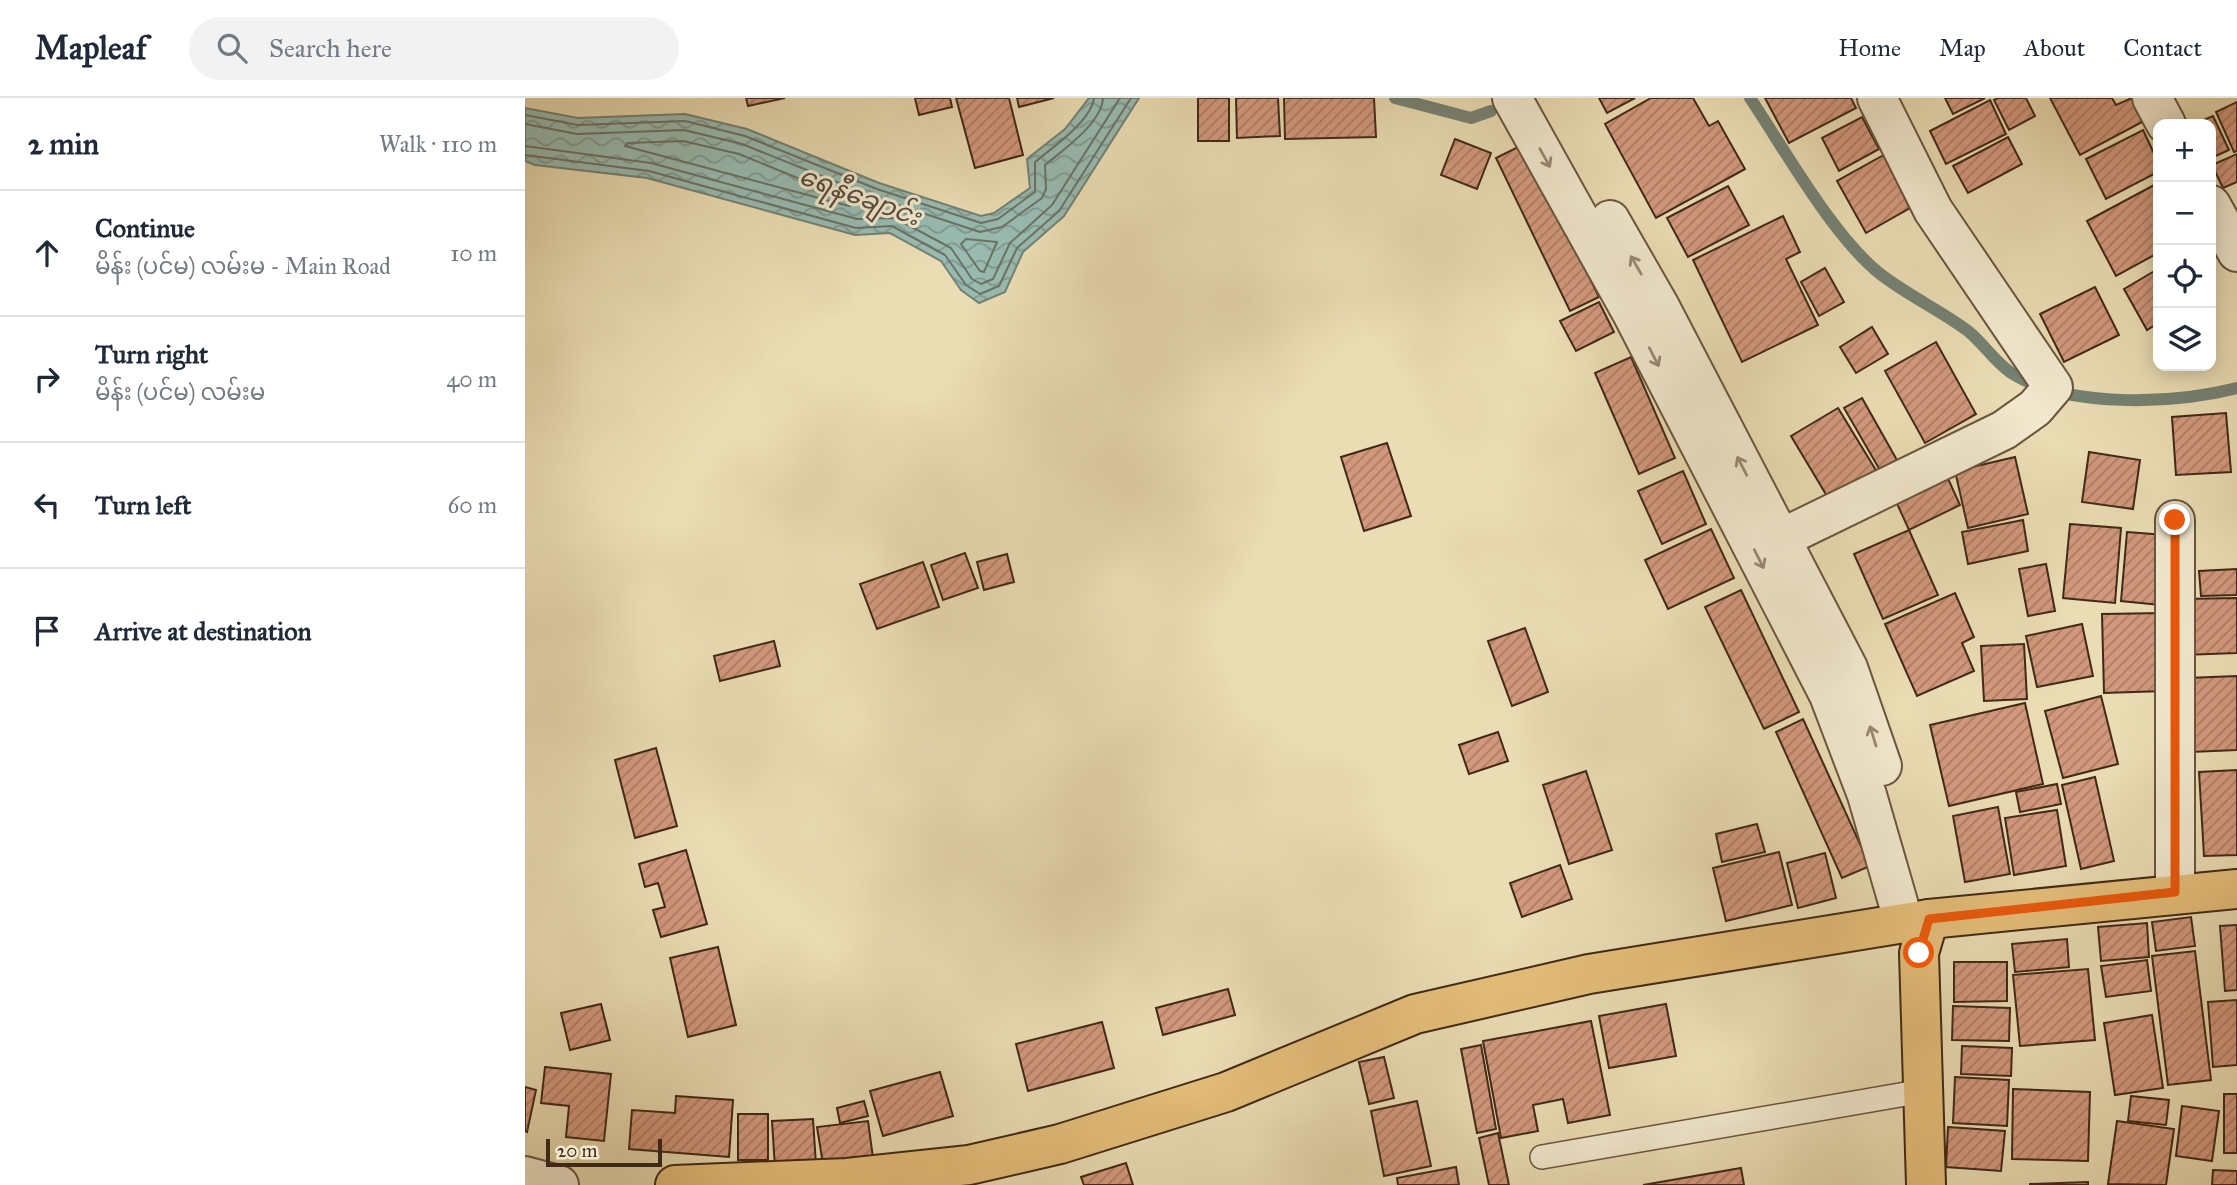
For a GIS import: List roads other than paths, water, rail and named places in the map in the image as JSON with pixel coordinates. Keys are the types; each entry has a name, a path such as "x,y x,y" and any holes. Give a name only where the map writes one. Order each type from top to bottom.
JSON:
{"main road":[{"path":"675,1185 847,1178 969,1165 1060,1144 1226,1092 1415,1014 1589,974 1917,931 2175,892 2237,889"},
{"path":"1917,931 1926,1185"}],"street":[{"path":"1512,98 1633,315 1829,695 1917,931"},
{"path":"1540,98 1660,307 1848,668 1868,720 1917,931"},
{"path":"1780,539 2004,430 2044,398 1933,210 1877,98"},
{"path":"2152,98 2164,119"},
{"path":"2216,214 2237,252"},
{"path":"2175,520 2175,892"},
{"path":"525,1176 559,1185"}],"lane":[{"path":"1542,1157 1923,1091"}],"water":[{"name":"ရေနီချောင်း","path":"1089,98 1139,98 1064,216 1023,252 1005,292 979,303 961,290 941,261 890,233 855,235 647,178 535,165 525,161 525,108 578,118 685,114 747,129 879,183 981,216 994,213 1030,188 1027,159 1065,129"}],"waterway":[{"path":"1395,98 1471,118 1491,111"},
{"path":"1750,98 1827,215 1861,257 1890,281 1968,331 2010,372 2033,384 2090,398 2152,400 2237,388"}]}
